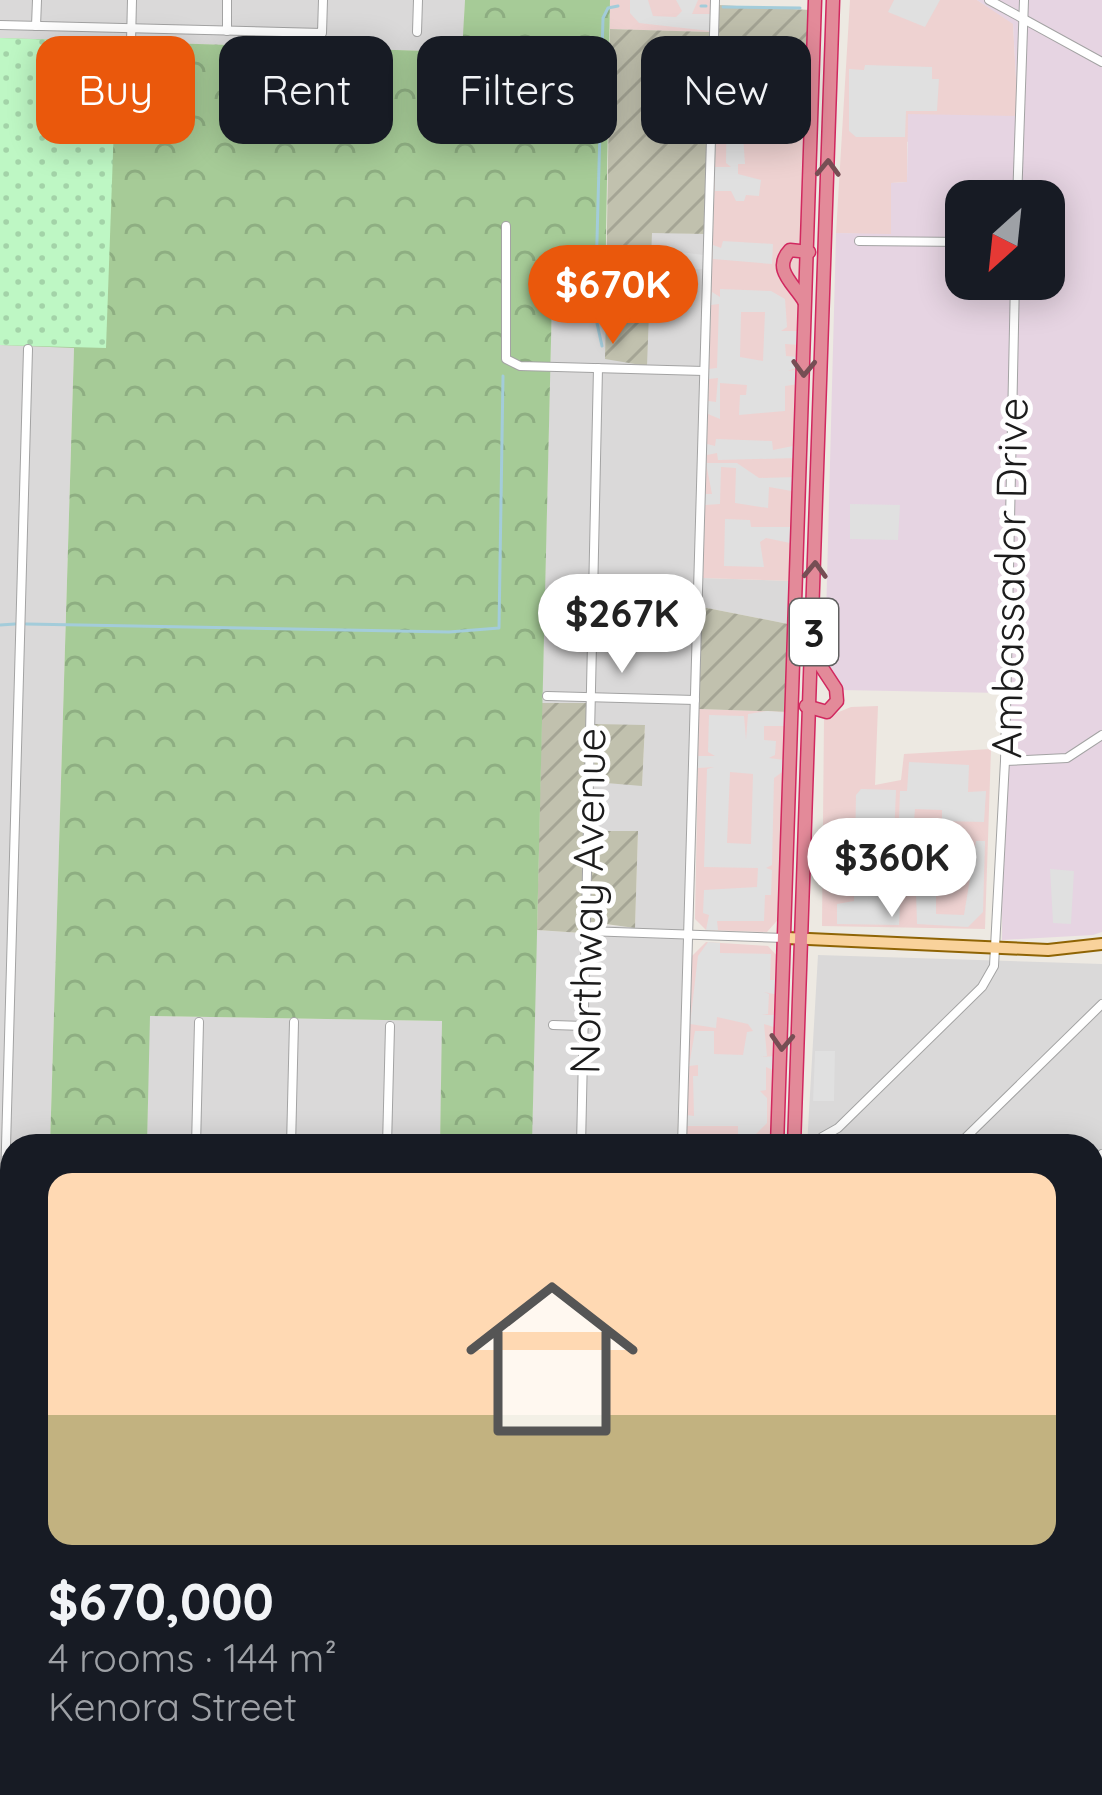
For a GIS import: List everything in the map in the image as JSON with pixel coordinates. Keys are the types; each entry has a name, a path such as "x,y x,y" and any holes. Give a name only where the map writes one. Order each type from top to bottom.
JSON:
{"highway":[{"name":"3","path":"778,1134 815,0"},
{"name":"3","path":"795,1134 833,0"},
{"path":"806,305 782,264 790,250 808,251 819,265 824,285"},
{"path":"794,700 827,712 837,701 836,689 813,654"}],"main road":[{"path":"787,938 996,948 1102,944"}],"street":[{"path":"36,26 37,0"},
{"path":"131,36 132,0"},
{"path":"226,31 227,0"},
{"path":"0,25 322,33 323,0"},
{"path":"417,32 418,0"},
{"path":"682,1134 715,0"},
{"path":"989,0 1102,62"},
{"path":"1018,180 1024,0"},
{"path":"506,226 506,359 520,366 704,371"},
{"path":"859,241 945,242"},
{"name":"Ambassador Drive","path":"996,948 1005,761 1015,300"},
{"path":"6,1134 28,349"},
{"name":"Northway Avenue","path":"581,1134 598,368"},
{"path":"547,696 695,700"},
{"path":"1005,761 1067,758 1102,735"},
{"path":"586,932 787,938"},
{"path":"827,1134 982,987 996,948"},
{"path":"969,1134 1102,1004"},
{"path":"196,1134 200,1022"},
{"path":"291,1134 295,1022"},
{"path":"387,1134 390,1025"},
{"path":"553,1025 584,1026"},
{"path":"0,1338 0,1364"}],"shaded area":[{"path":"0,0 465,0 464,36 417,36 417,51 393,50 393,36 219,36 219,45 195,44 195,36 0,38"},
{"path":"610,0 710,0 710,32 610,29"},
{"path":"630,0 648,0 653,16 676,17 682,11 676,0 698,0 692,14 710,14 710,31 639,23 630,13"},
{"path":"850,0 977,0 1013,23 1018,116 907,142 907,182 891,183 891,235 836,233"},
{"path":"894,0 940,0 925,27 888,12"},
{"path":"977,0 1102,0 1102,932 1002,940 1003,693 840,690 825,656 836,233 891,234 891,183 907,182 908,114 1018,116 1013,24"},
{"path":"719,5 810,10 808,36 718,36"},
{"path":"610,29 710,32 710,36 641,36 641,144 707,144 705,234 652,233 647,366 605,359 608,144 617,144 617,36 610,36"},
{"path":"865,65 932,67 932,79 939,79 937,111 906,111 905,137 856,137 849,131 849,69 864,70"},
{"path":"716,144 804,144 795,581 703,578"},
{"path":"726,144 744,144 745,164 738,164 738,174 761,180 759,196 746,195 744,201 736,201 731,191 715,191 715,167 731,167 726,163"},
{"path":"651,232 705,234 677,1134 532,1134 536,930 580,933 582,924 635,927 638,832 592,831 594,782 642,785 645,726 587,724 587,703 542,703 552,299 605,301 605,359"},
{"path":"723,241 773,244 772,264 713,259 713,245 721,248"},
{"path":"655,249 704,255 704,269 654,270"},
{"path":"720,289 771,291 785,299 787,327 781,331 801,331 800,345 785,344 786,356 797,357 797,367 788,371 800,369 799,384 785,386 785,411 739,415 740,395 746,395 747,385 720,383 720,419 708,414 708,401 716,402 718,378 709,379 709,369 717,368 719,304 711,305 712,292 720,297","holes":["741,312 765,312 763,361 740,357"]},
{"path":"0,345 74,347 50,1134 0,1134"},
{"path":"716,439 772,441 773,450 798,445 798,458 718,460 717,453 707,455 707,444 715,446"},
{"path":"706,463 737,463 759,478 797,477 797,492 769,487 768,508 735,503 736,468 721,467 720,504 705,505 705,494 712,494"},
{"path":"850,504 900,505 898,540 850,539"},
{"path":"725,519 750,520 751,527 796,527 795,544 766,538 760,542 764,567 724,566"},
{"path":"703,578 795,581 793,625 702,607"},
{"path":"702,607 793,625 790,712 699,709"},
{"path":"542,703 587,703 581,933 537,930"},
{"path":"878,706 875,785 901,780 904,754 991,749 985,929 822,926 824,718 851,707"},
{"path":"699,709 790,712 783,914 767,932 706,930 695,919"},
{"path":"790,713 789,726 764,726 764,740 776,741 775,755 769,758 784,760 785,770 774,778 772,865 766,868 772,870 771,895 765,895 764,921 717,921 718,930 706,930 709,915 703,913 704,890 757,887 758,868 704,867 707,769 714,767 698,768 698,756 715,756 708,752 709,715 744,716 746,740 748,714","holes":["730,772 753,774 751,844 727,843"]},
{"path":"595,724 645,725 642,786 594,782"},
{"path":"909,762 969,765 968,792 986,791 984,822 942,821 942,810 915,809 912,847 898,848 900,791 907,791"},
{"path":"861,789 896,790 893,861 902,862 899,925 837,924 837,904 854,901 856,795"},
{"path":"592,831 638,831 635,928 591,922"},
{"path":"976,841 985,841 983,912 968,927 917,924 916,891 936,891 936,914 964,915"},
{"path":"1050,869 1074,871 1071,924 1053,923"},
{"path":"706,942 768,946 780,959 773,1134 686,1134 692,956"},
{"path":"708,942 720,943 720,953 771,954 770,980 779,980 778,995 764,992 769,994 768,1014 762,1015 777,1015 777,1028 764,1024 767,1056 760,1057 776,1056 775,1071 766,1067 766,1090 760,1091 767,1098 767,1123 756,1134 738,1134 738,1126 687,1126 687,1115 694,1116 693,1076 698,1076 698,1065 689,1066 695,1031 714,1031 714,1054 743,1055 747,1032 753,1031 748,1024 717,1017 716,1028 690,1024 698,956"},
{"path":"818,955 1102,964 1102,1134 808,1134"},
{"path":"149,1016 443,1021 440,1134 147,1134"},
{"path":"815,1051 835,1051 834,1101 813,1101"}],"green space":[{"path":"465,0 610,0 609,36 463,36"},
{"path":"0,38 36,39 36,144 195,144 195,44 219,45 219,144 393,144 393,50 417,51 417,144 608,144 605,301 552,299 532,1134 440,1134 442,1021 150,1016 147,1134 50,1134 74,348 0,345"},
{"path":"0,38 36,39 36,144 113,144 106,348 0,345"}],"waterway":[{"path":"602,346 595,314 603,18 608,8 618,6"},
{"path":"701,6 706,6"},
{"path":"723,7 800,8"},
{"path":"26,624 449,632 499,628 503,376"},
{"path":"0,625 15,624"}]}
